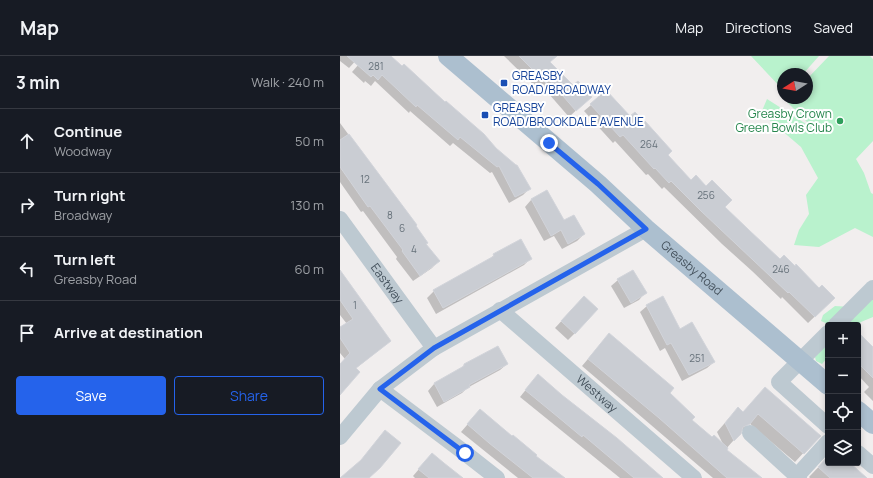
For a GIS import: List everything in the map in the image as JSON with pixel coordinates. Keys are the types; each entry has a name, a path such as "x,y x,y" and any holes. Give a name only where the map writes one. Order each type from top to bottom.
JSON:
{"main road":[{"name":"Greasby Road","path":"448,56 598,184 646,229 825,383"},
{"path":"861,414 873,424"}],"street":[{"name":"Eastway","path":"340,219 434,348"},
{"path":"340,437 380,389 434,348 646,229"},
{"path":"839,322 873,288"},
{"name":"Westway","path":"500,310 691,477"},
{"path":"825,336 779,382 825,423"},
{"path":"380,389 497,478"},
{"path":"750,433 798,477 825,446"},
{"path":"861,455 873,466"}],"green space":[{"name":"Greasby Crown Green Bowls Club","path":"751,56 819,56 808,68 777,68 777,84"},
{"path":"829,56 870,56 873,59 873,141 856,159 864,173 871,193 873,194 873,237 855,228 819,247 794,245 799,230 809,214 806,195 818,178 801,147 761,113 767,99 814,129 789,104 813,104 813,73"},
{"path":"873,290 873,317 861,322 825,323 821,321 823,315 835,306 851,307"},
{"path":"825,345 825,360 822,364 816,361 815,357"}],"building":[{"path":"347,56 391,56 402,66 404,64 445,102 446,101 484,134 496,148 517,165 531,189 515,197 499,166 497,167 460,137 458,140 417,105 416,107 382,75 378,80 373,75 371,77"},
{"path":"519,56 557,56 550,62 573,85 578,81 592,97 576,111 549,80 546,83"},
{"path":"606,90 630,116 635,112 644,122 645,121 672,151 668,155 691,180 696,175 706,186 712,180 732,200 725,207 780,259 784,255 795,266 796,264 819,288 822,285 835,298 815,317 789,292 788,293 671,181 669,183 655,168 654,169 623,135 620,137 590,104"},
{"path":"349,134 417,225 416,226 428,243 426,244 440,261 420,276 402,251 403,250 370,206 368,207 340,167 340,140"},
{"path":"547,190 564,220 574,215 585,234 568,244 561,230 551,236 531,199"},
{"path":"521,239 532,259 443,308 433,290"},
{"path":"340,270 391,341 356,368 360,372 340,395 340,364 350,353 340,338 340,327 353,319 340,300"},
{"path":"633,270 647,293 631,303 617,279"},
{"path":"584,296 598,309 575,334 561,321"},
{"path":"663,296 680,329 692,322 715,362 689,375 671,343 667,345 646,305"},
{"path":"609,333 674,388 670,393 695,417 692,420 712,437 714,435 728,448 727,450 762,478 727,478 659,418 588,359"},
{"path":"861,335 873,347 873,378 861,366"},
{"path":"498,346 508,364 469,385 470,387 444,402 434,383 464,366 464,364"},
{"path":"538,374 562,395 617,438 663,478 634,478 583,435 582,437 525,390"},
{"path":"765,387 821,436 804,454 758,414 750,424 743,427 741,434 734,441 725,423 738,407 743,412"},
{"path":"480,409 565,478 533,478 489,443 467,424"},
{"path":"385,430 401,443 380,468 369,478 340,478 361,460"},
{"path":"432,453 463,478 429,478 418,469"},
{"path":"825,459 825,466 853,466 867,478 830,478 818,467"}],"place":[{"name":"GREASBY ROAD/BROADWAY","path":"504,83"},
{"name":"GREASBY ROAD/BROOKDALE AVENUE","path":"485,115"},
{"name":"Greasby Crown Green Bowls Club","path":"840,121"}],"route":[{"path":"465,453 380,389 434,348 646,229 598,184 549,143"}]}
